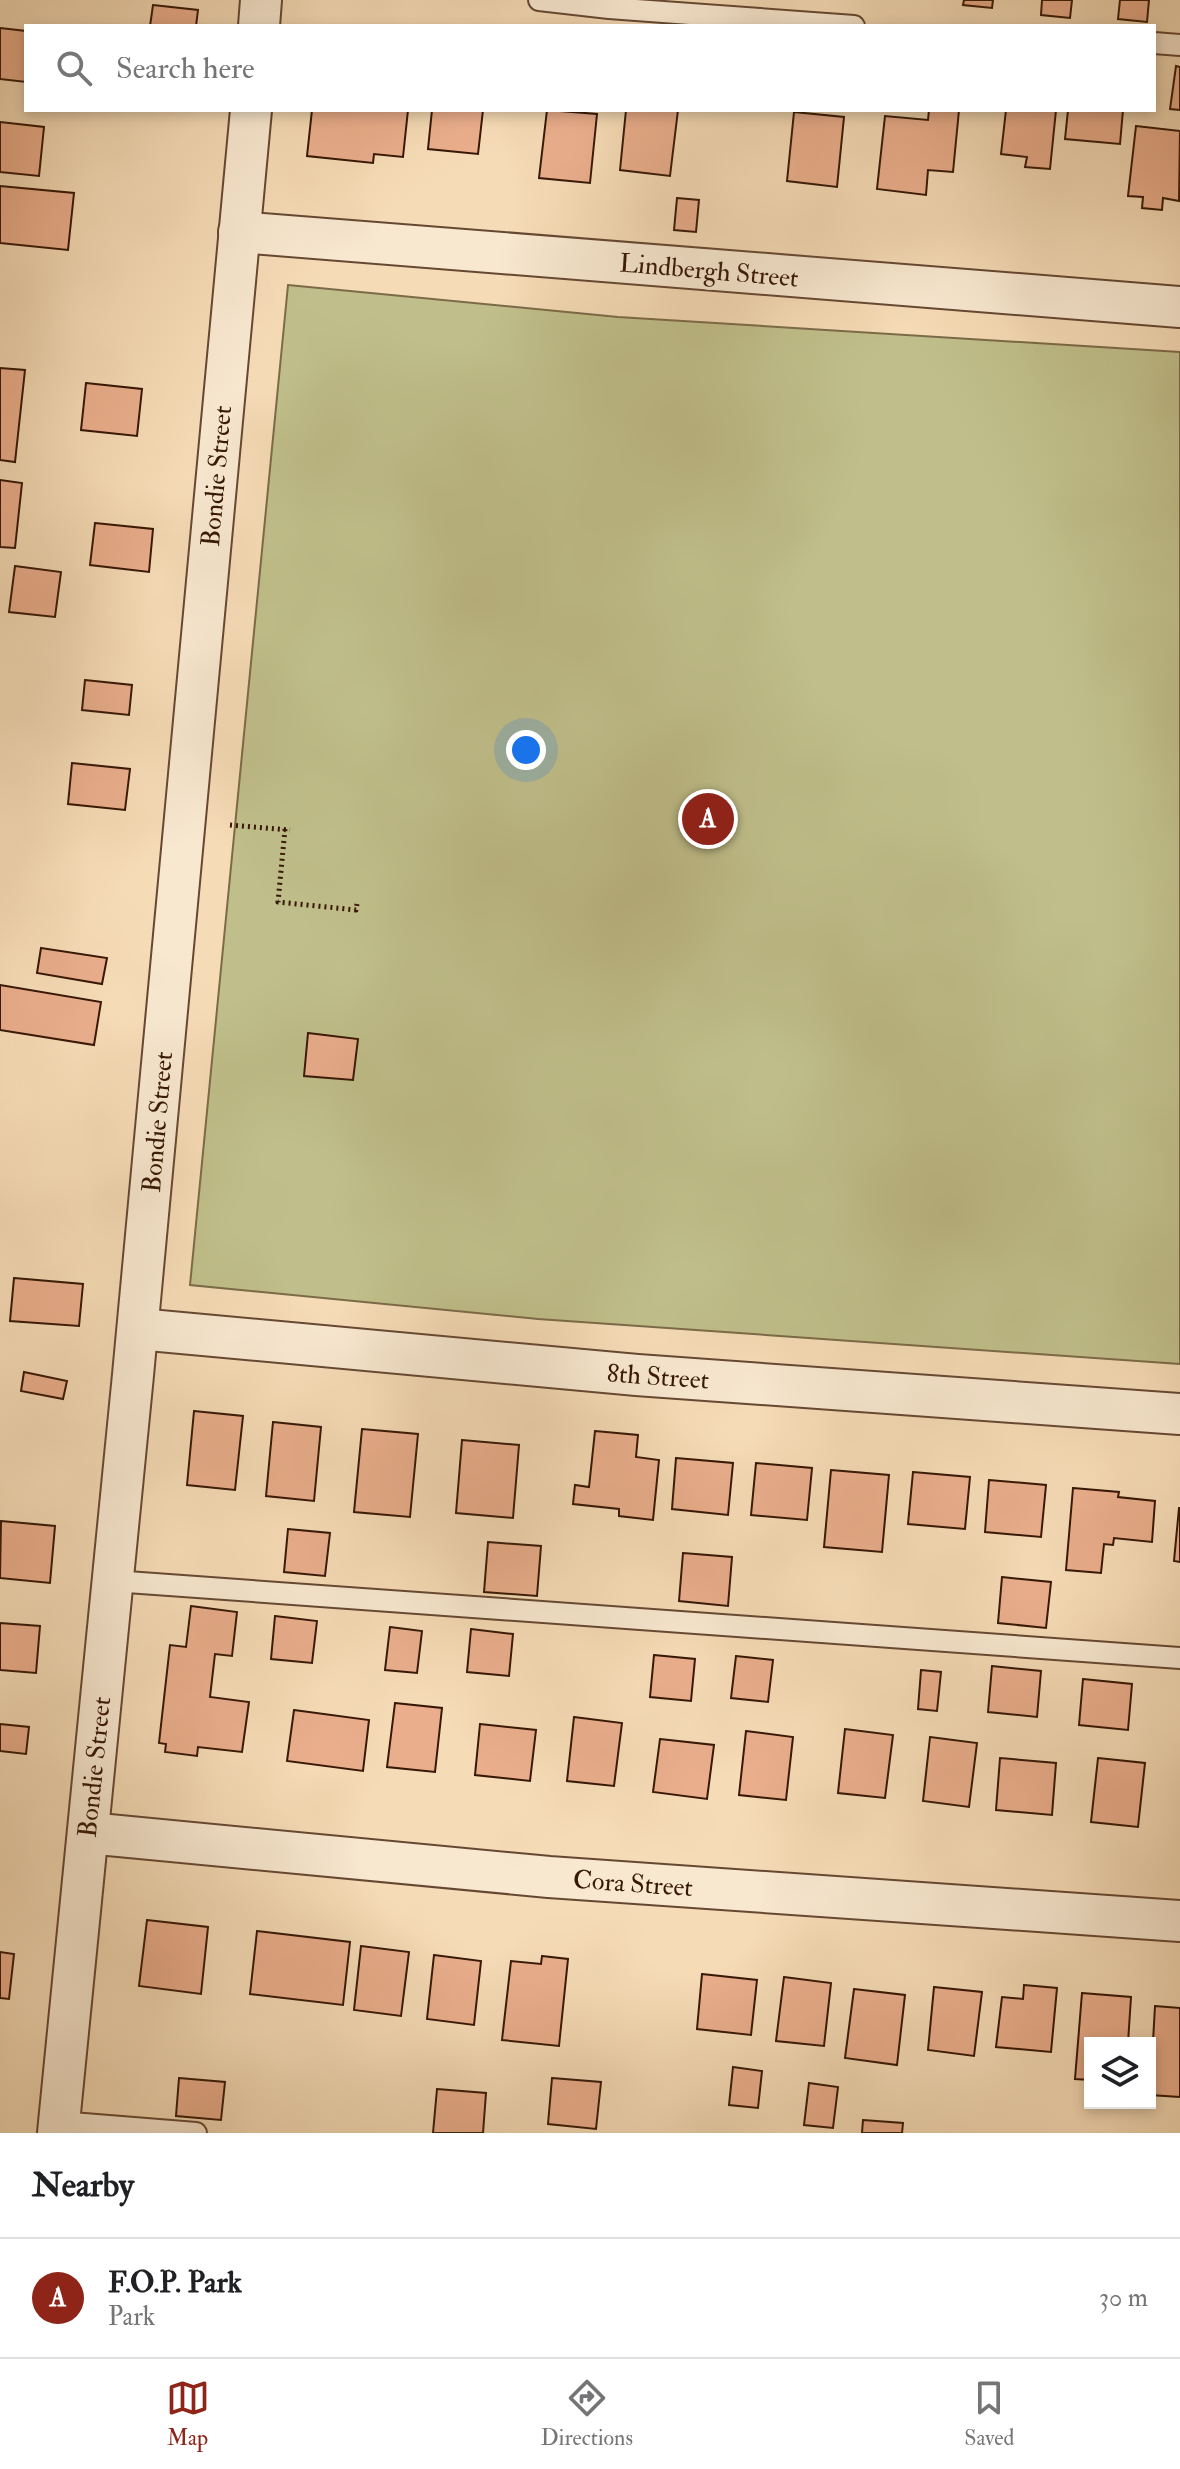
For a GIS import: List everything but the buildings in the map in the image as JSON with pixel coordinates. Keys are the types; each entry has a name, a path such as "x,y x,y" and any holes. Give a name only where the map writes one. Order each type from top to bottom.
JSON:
{"street":[{"path":"259,24 261,0"},
{"name":"Bondie Street","path":"59,2127 138,1329 251,112"},
{"name":"Lindbergh Street","path":"239,232 1180,307"},
{"name":"8th Street","path":"138,1329 637,1375 1180,1414"},
{"name":"Cora Street","path":"88,1833 549,1877 1180,1921"}],"lane":[{"path":"539,0 827,24"},
{"path":"1156,43 1180,45"},
{"path":"113,1581 1180,1658"},
{"path":"59,2127 196,2133"}],"path":[{"path":"230,825 288,830 278,902 356,910 357,904"}],"shaded area":[{"path":"288,285 618,317 1180,352 1180,1364 538,1319 190,1285"}],"place":[{"name":"F.O.P. Park","path":"708,819"}]}
